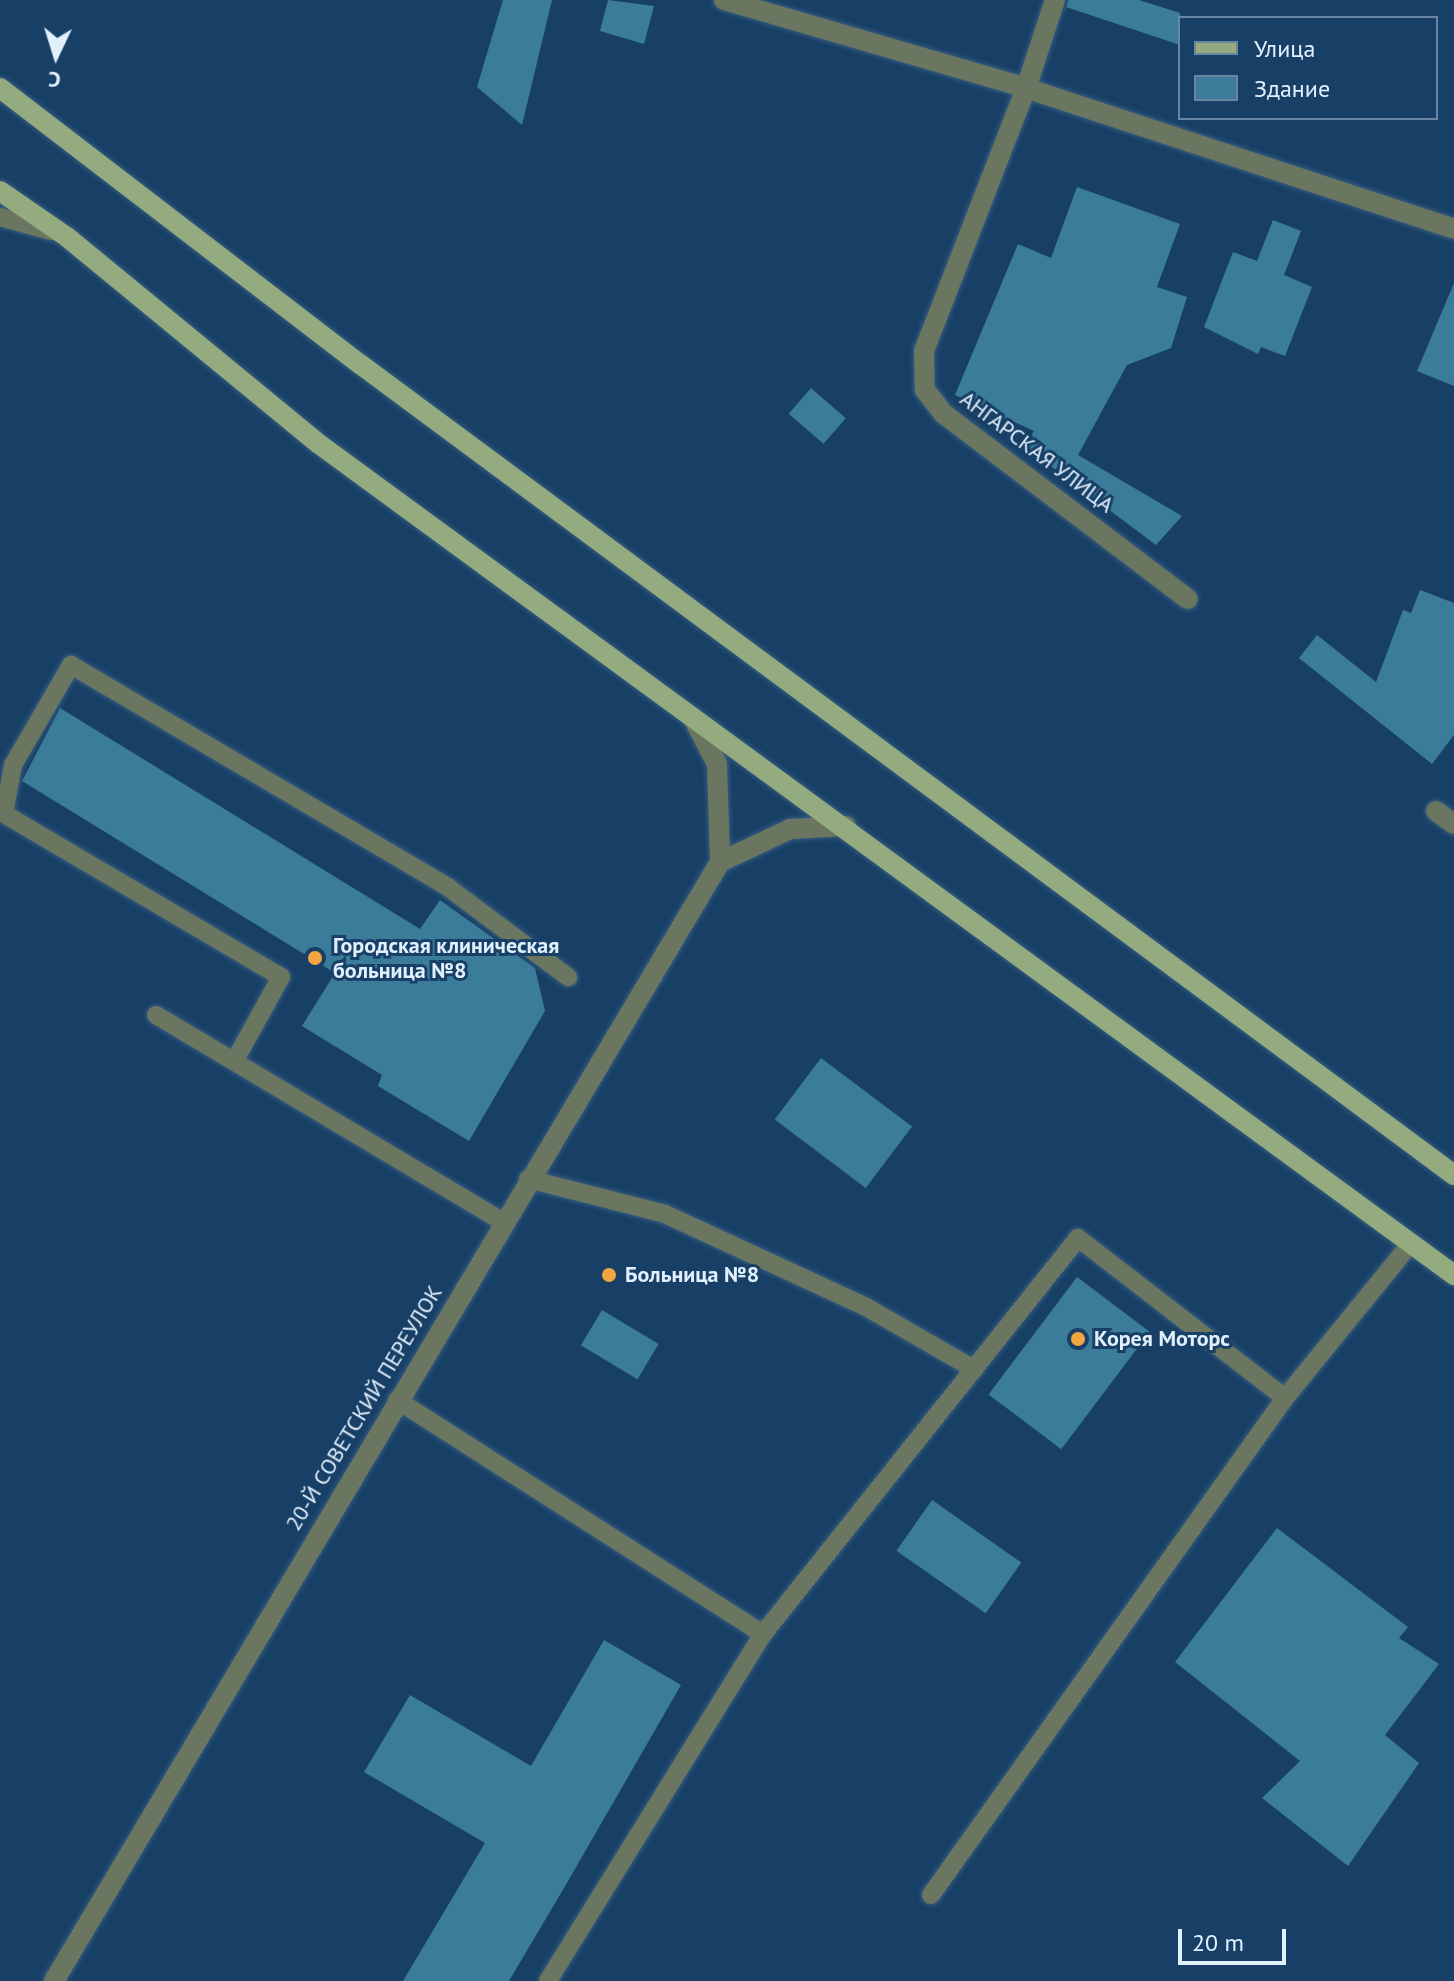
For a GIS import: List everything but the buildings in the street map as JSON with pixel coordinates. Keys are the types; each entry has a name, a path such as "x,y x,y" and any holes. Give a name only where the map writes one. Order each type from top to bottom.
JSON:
{"main road":[{"path":"0,88 360,364 1454,1175"},
{"path":"0,191 67,237 319,444 846,826 1454,1275"}],"street":[{"path":"724,0 1026,88 1454,229"},
{"name":"АНГАРСКАЯ УЛИЦА","path":"1055,0 1026,88 924,351 925,390 944,414 1188,599"},
{"path":"693,718 717,764 720,862 790,829 846,826"},
{"path":"1436,811 1454,824"},
{"name":"20-Й СОВЕТСКИЙ ПЕРЕУЛОК","path":"54,1981 502,1221 720,862"}],"lane":[{"path":"0,217 67,237"},
{"path":"235,1060 281,977 4,814 13,765 71,665 449,888 568,977"},
{"path":"156,1015 502,1221"},
{"path":"528,1179 665,1214 866,1307 974,1369"},
{"path":"548,1981 763,1634 1078,1238 1285,1398"},
{"path":"931,1895 1285,1398 1411,1243"},
{"path":"397,1400 763,1634"}],"place":[{"name":"Городская клиническая больница №8","path":"315,958"},
{"name":"Больница №8","path":"609,1275"},
{"name":"Корея Моторс","path":"1078,1339"}]}
